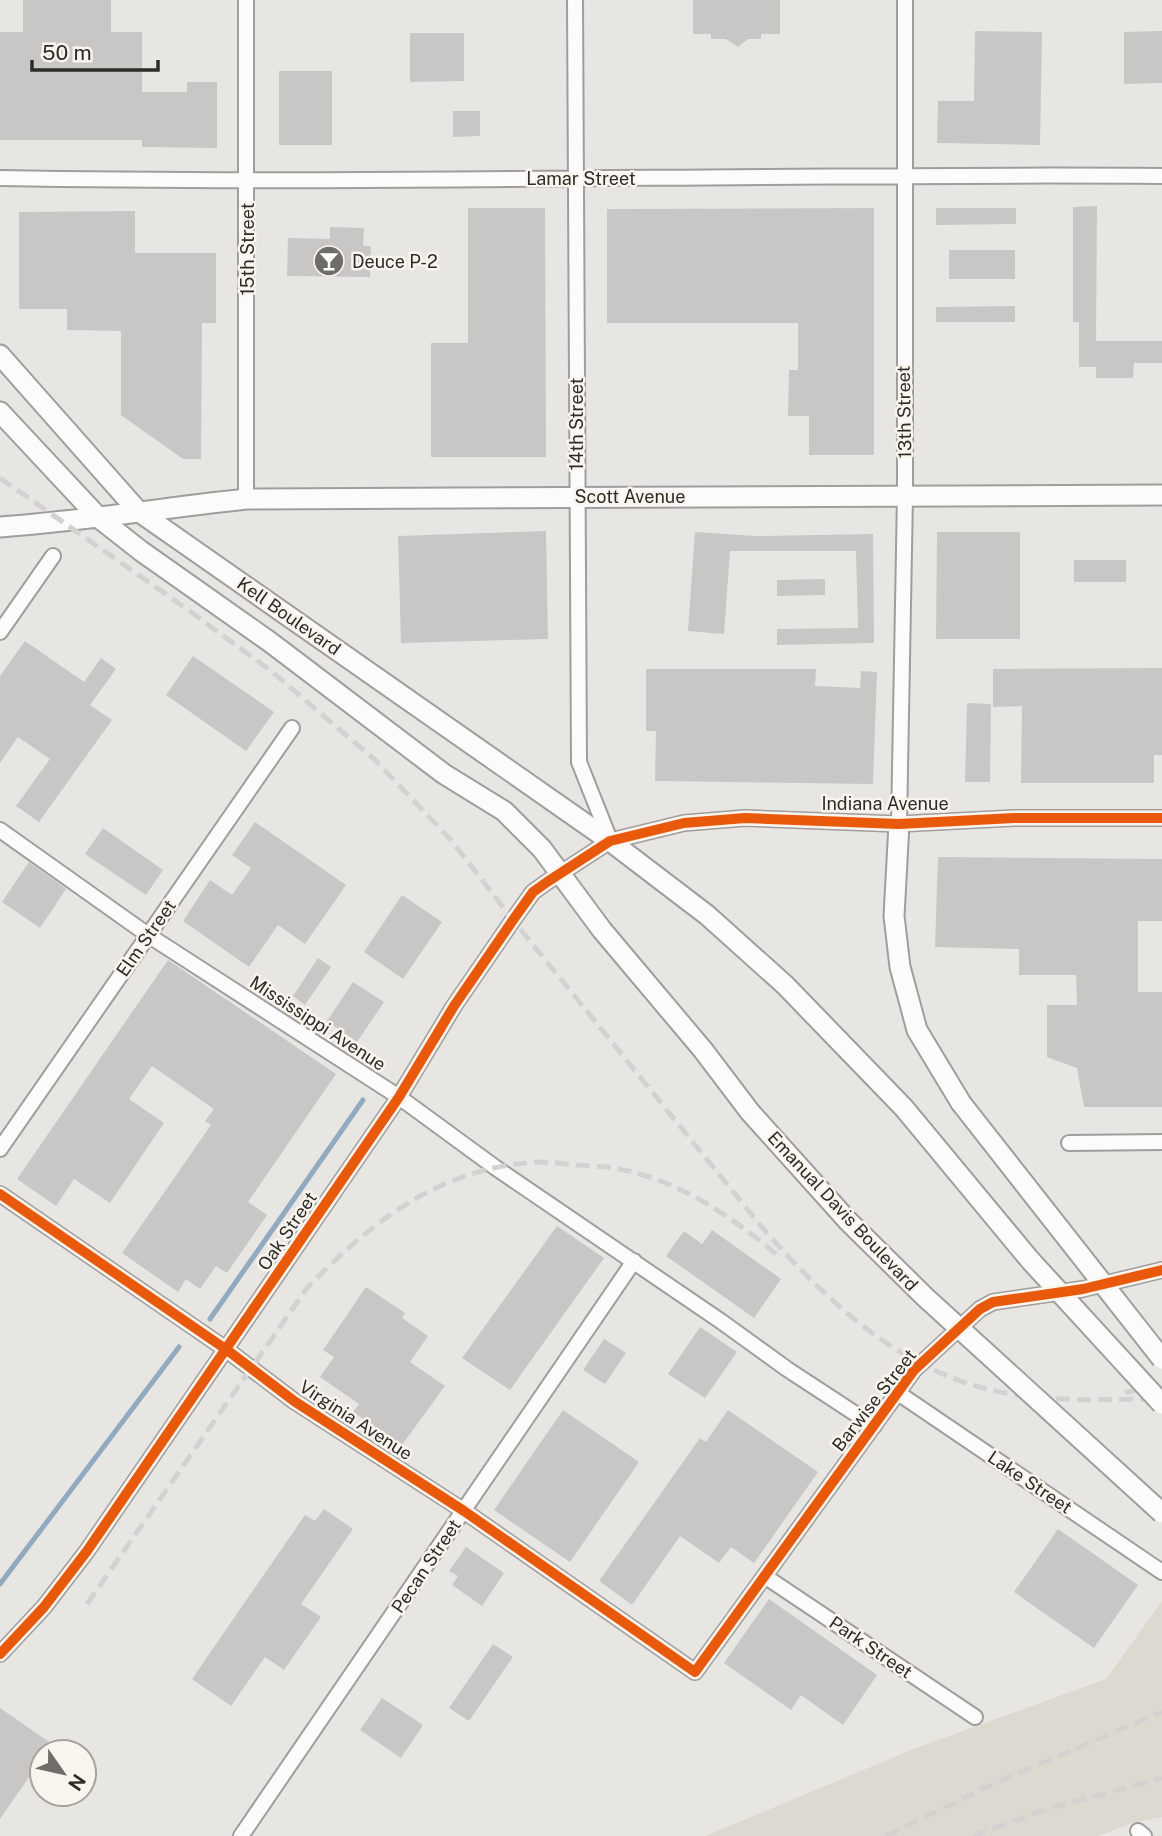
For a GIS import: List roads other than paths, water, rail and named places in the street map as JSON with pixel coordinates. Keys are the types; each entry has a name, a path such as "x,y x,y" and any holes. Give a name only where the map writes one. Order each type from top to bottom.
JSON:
{"main road":[{"name":"Kell Boulevard","path":"0,355 138,511 610,841"},
{"name":"Kell Boulevard","path":"0,412 99,517 141,551 271,642 444,774 504,811 542,849 561,874"},
{"name":"Scott Avenue","path":"0,527 246,499 1162,495"},
{"path":"899,824 894,916 900,967 917,1030 961,1103 1162,1359"},
{"path":"610,841 707,915 785,985 904,1108 1030,1259 1162,1404"},
{"name":"Emanual Davis Boulevard","path":"561,874 602,930 703,1050 750,1112 848,1221 925,1297 1162,1513"}],"street":[{"name":"15th Street","path":"246,0 246,499"},
{"name":"14th Street","path":"576,0 579,762 610,841"},
{"name":"13th Street","path":"899,824 905,495 905,0"},
{"name":"Lamar Street","path":"0,177 247,179 1162,176"},
{"path":"0,632 53,556"},
{"name":"Elm Street","path":"0,1149 292,728"},
{"name":"Indiana Avenue","path":"610,841 684,823 745,818 899,824 1014,818 1162,818"},
{"name":"Mississippi Avenue","path":"0,830 148,935 399,1097 496,1168 874,1426"},
{"name":"Oak Street","path":"0,1654 68,1577 227,1350 399,1097 454,1006 533,892 610,841"},
{"path":"1069,1143 1162,1142"},
{"name":"Virginia Avenue","path":"0,1194 227,1350 294,1401 464,1511 695,1672"},
{"name":"Pecan Street","path":"241,1836 634,1261"},
{"name":"Barwise Street","path":"695,1672 914,1370 980,1309 993,1302 1083,1289 1162,1270"},
{"name":"Lake Street","path":"898,1393 1162,1572"},
{"name":"Park Street","path":"766,1577 975,1717"}],"waterway":[{"path":"210,1319 363,1100"},
{"path":"0,1584 179,1347"}],"railway":[{"path":"0,478 271,671 374,759 451,840 760,1225 843,1310 906,1356 978,1387 1054,1399 1162,1399"},
{"path":"87,1604 307,1288 357,1240 411,1201 440,1186 471,1174 504,1166 539,1162 614,1168 659,1180 701,1200 776,1254"},
{"path":"1125,1393 1162,1383"},
{"path":"886,1836 997,1782 1162,1712"},
{"path":"973,1836 1044,1810 1162,1778"}],"place":[{"name":"Deuce P-2","path":"329,261"}]}
